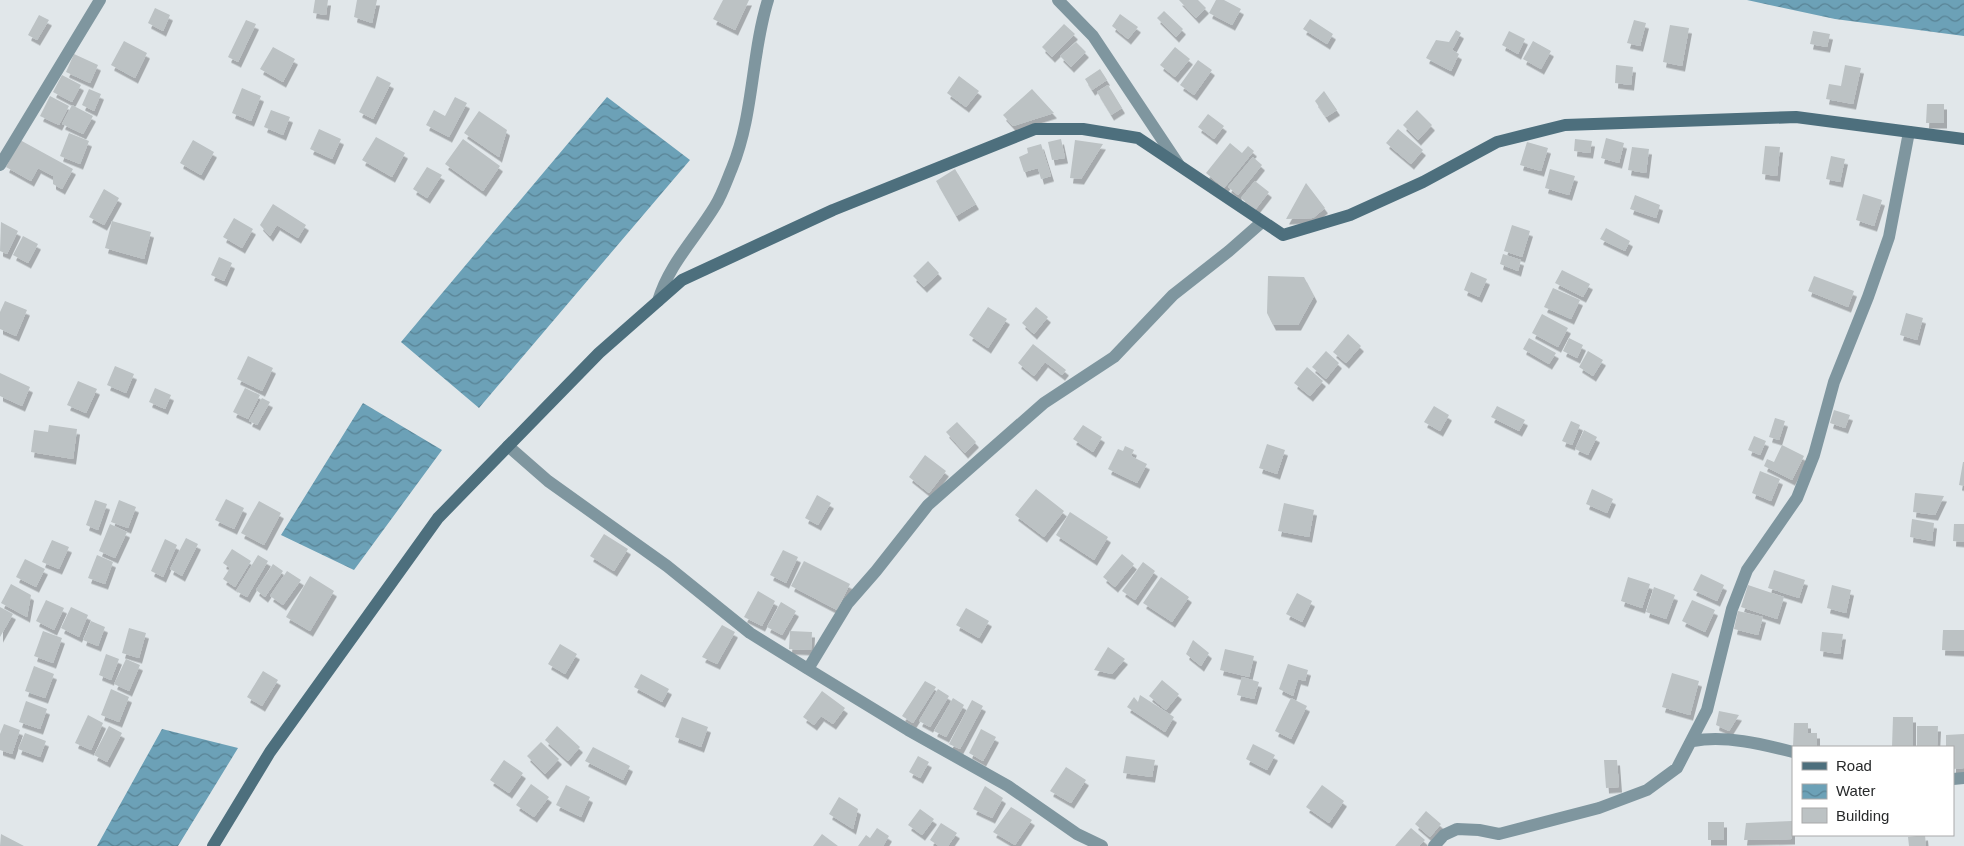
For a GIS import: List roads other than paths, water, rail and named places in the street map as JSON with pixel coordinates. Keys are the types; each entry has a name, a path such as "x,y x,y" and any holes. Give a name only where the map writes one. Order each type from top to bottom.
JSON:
{"street":[{"path":"0,165 100,0"},
{"path":"658,301 663,284 679,255 715,206 733,165 748,111 763,17 768,0"},
{"path":"1058,0 1093,36 1180,167"},
{"path":"213,846 270,752 438,518 599,353 682,280 833,210 1035,128 1083,129 1138,138 1283,235 1350,215 1423,182 1497,142 1565,125 1796,117 1964,139"},
{"path":"1434,846 1444,835 1457,829 1479,830 1499,834 1599,808 1647,790 1677,768 1693,741 1707,710 1732,608 1747,570 1797,498 1814,455 1834,382 1868,297 1889,237 1909,132"},
{"path":"808,668 848,602 876,571 928,505 1044,402 1114,357 1173,294 1229,251 1262,222"},
{"path":"508,446 548,481 667,566 750,633 908,730 1008,786 1078,834 1102,846"},
{"path":"1693,741 1709,738 1792,752"}],"water":[{"path":"1747,0 1964,0 1964,36 1835,19"},
{"path":"607,97 690,160 479,408 401,342"},
{"path":"363,403 442,450 354,570 281,535"},
{"path":"162,729 238,748 178,846 97,846"}]}
